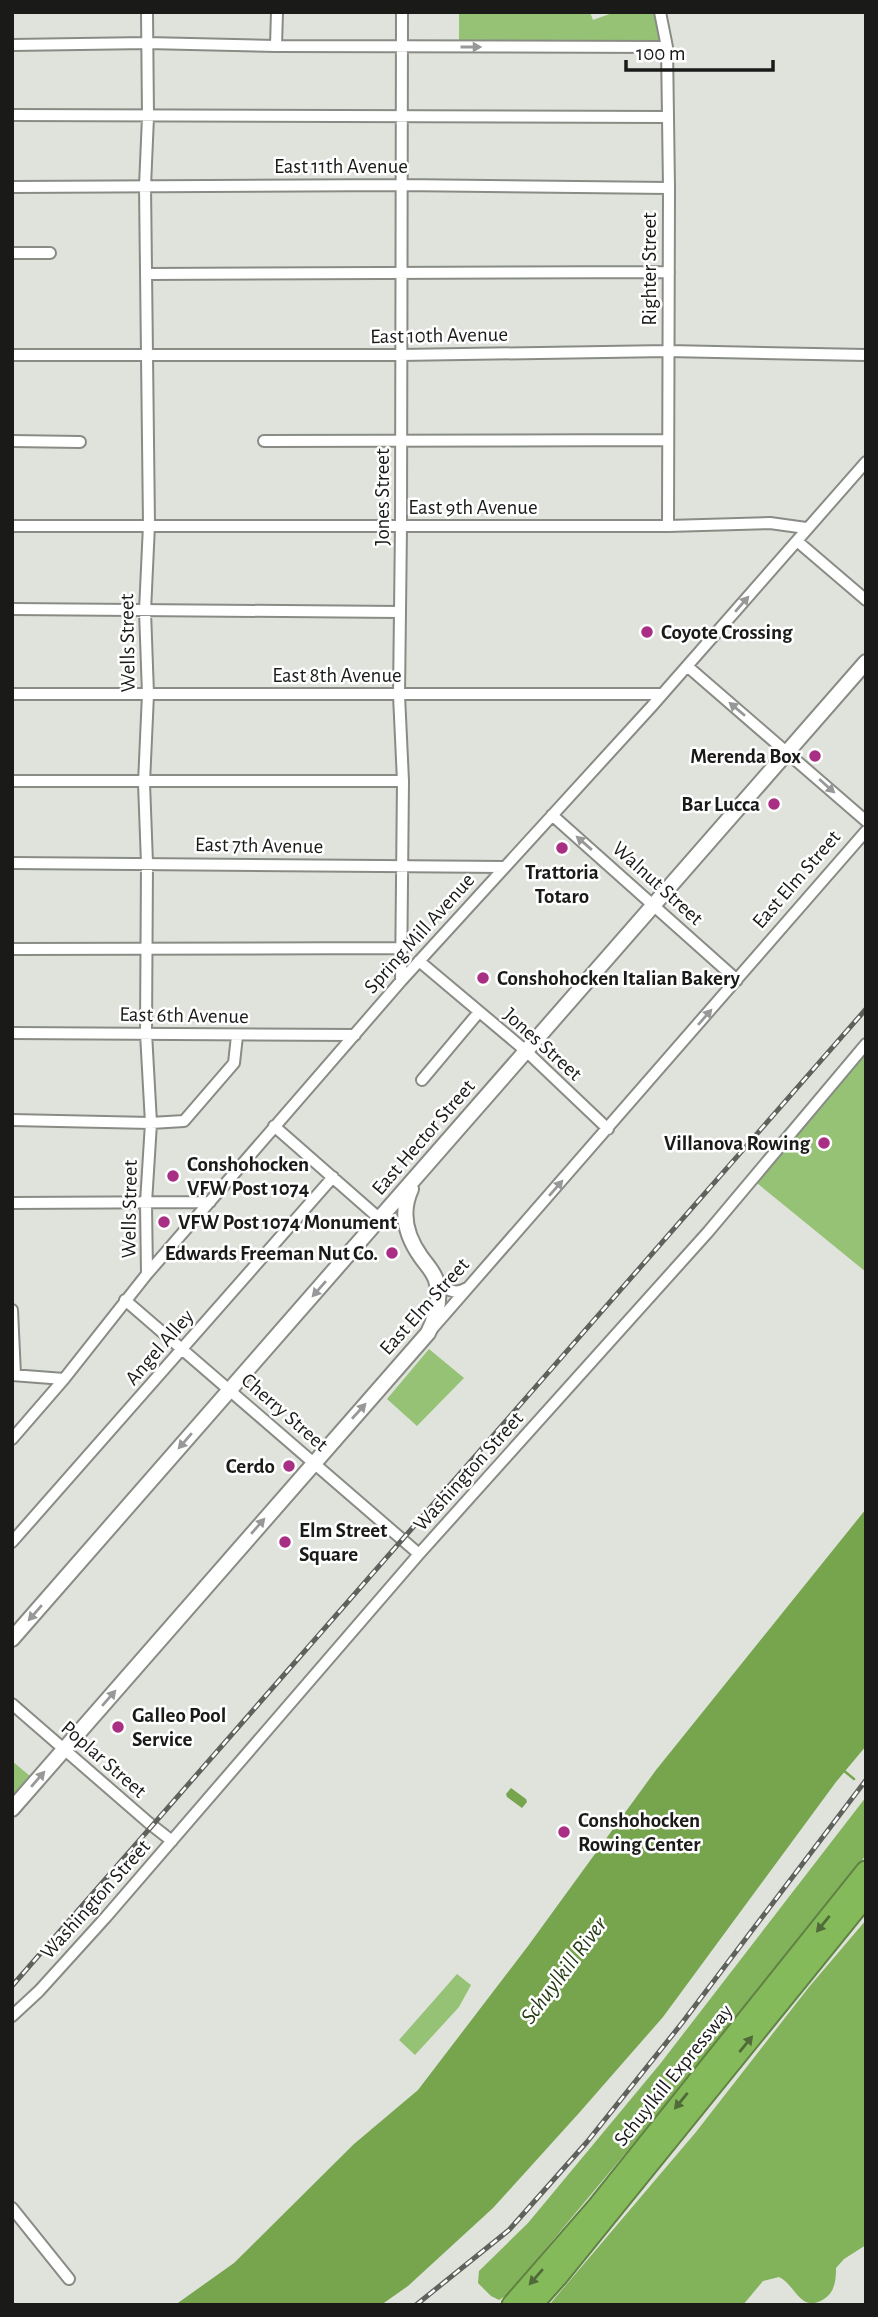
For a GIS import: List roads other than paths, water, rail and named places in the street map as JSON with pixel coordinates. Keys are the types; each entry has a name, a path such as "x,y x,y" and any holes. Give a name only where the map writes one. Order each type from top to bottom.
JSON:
{"highway":[{"name":"Schuylkill Expressway","path":"512,2305 606,2195 866,1871"},
{"name":"Schuylkill Expressway","path":"532,2305 866,1896"}],"main road":[{"name":"East Hector Street","path":"12,1639 866,662"},
{"path":"427,1165 406,1200 405,1218 412,1243 436,1279 437,1311 428,1334"},
{"path":"380,1219 396,1221 408,1233"},
{"name":"East Elm Street","path":"12,1809 428,1334"}],"street":[{"name":"Wells Street","path":"147,12 148,117 145,186 149,525 145,611 148,694 144,783 148,863 146,1033 151,1123 146,1203 147,1274"},
{"path":"276,12 276,46"},
{"name":"Jones Street","path":"401,981 403,781 399,695 402,12"},
{"name":"Righter Street","path":"660,12 667,47 668,526"},
{"path":"12,45 147,43 667,47"},
{"path":"12,115 668,117"},
{"name":"East 11th Avenue","path":"12,187 669,188"},
{"path":"12,253 50,253"},
{"path":"146,274 669,272"},
{"name":"East 10th Avenue","path":"12,355 400,355 668,351 866,355"},
{"path":"264,440 668,440"},
{"path":"12,441 80,442"},
{"name":"Spring Mill Avenue","path":"12,1438 64,1379 125,1300 274,1126 401,981 687,666 866,462"},
{"name":"East 9th Avenue","path":"12,526 668,526 770,523 806,528"},
{"path":"797,541 866,600"},
{"path":"12,609 400,612"},
{"path":"687,666 866,821"},
{"name":"East 8th Avenue","path":"12,694 662,694"},
{"path":"12,781 403,781"},
{"name":"Walnut Street","path":"552,814 737,980"},
{"name":"East Elm Street","path":"428,1334 866,831"},
{"name":"East 7th Avenue","path":"12,863 505,867"},
{"path":"12,949 403,948"},
{"name":"Jones Street","path":"419,961 526,1051 608,1129"},
{"path":"422,1080 479,1012"},
{"name":"East 6th Avenue","path":"12,1033 355,1035"},
{"path":"12,1120 151,1123 184,1121 234,1063 237,1036"},
{"name":"Washington Street","path":"12,2016 73,1954 419,1554 708,1232 866,1044"},
{"path":"274,1126 380,1219"},
{"name":"Angel Alley","path":"12,1542 333,1177"},
{"path":"12,1203 210,1202"},
{"path":"436,1279 447,1289 457,1292 465,1290 474,1281"},
{"name":"Cherry Street","path":"125,1300 419,1554"},
{"path":"12,1310 14,1375 64,1379"},
{"name":"Poplar Street","path":"12,1703 172,1841"},
{"path":"12,2208 68,2279"}],"water":[{"name":"Schuylkill River","path":"866,1509 866,1746 836,1782 663,2017 493,2208 408,2286 381,2305 175,2305 234,2263 354,2144 418,2090 528,1946 656,1770"},
{"path":"511,1788 526,1799 527,1802 522,1808 507,1797 506,1794"}],"waterway":[{"path":"843,1770 854,1779"}],"railway":[{"path":"12,1986 866,1009"},
{"path":"416,2305 509,2230 587,2142 682,2023 866,1780"}],"place":[{"name":"Coyote Crossing","path":"647,632"},
{"name":"Merenda Box","path":"815,756"},
{"name":"Bar Lucca","path":"774,804"},
{"name":"Trattoria Totaro","path":"562,848"},
{"name":"Conshohocken Italian Bakery","path":"483,978"},
{"name":"Villanova Rowing","path":"824,1143"},
{"name":"Conshohocken VFW Post 1074","path":"173,1176"},
{"name":"VFW Post 1074 Monument","path":"164,1222"},
{"name":"Edwards Freeman Nut Co.","path":"392,1253"},
{"name":"Cerdo","path":"289,1466"},
{"name":"Elm Street Square","path":"285,1542"},
{"name":"Galleo Pool Service","path":"118,1727"},
{"name":"Conshohocken Rowing Center","path":"564,1832"}]}
